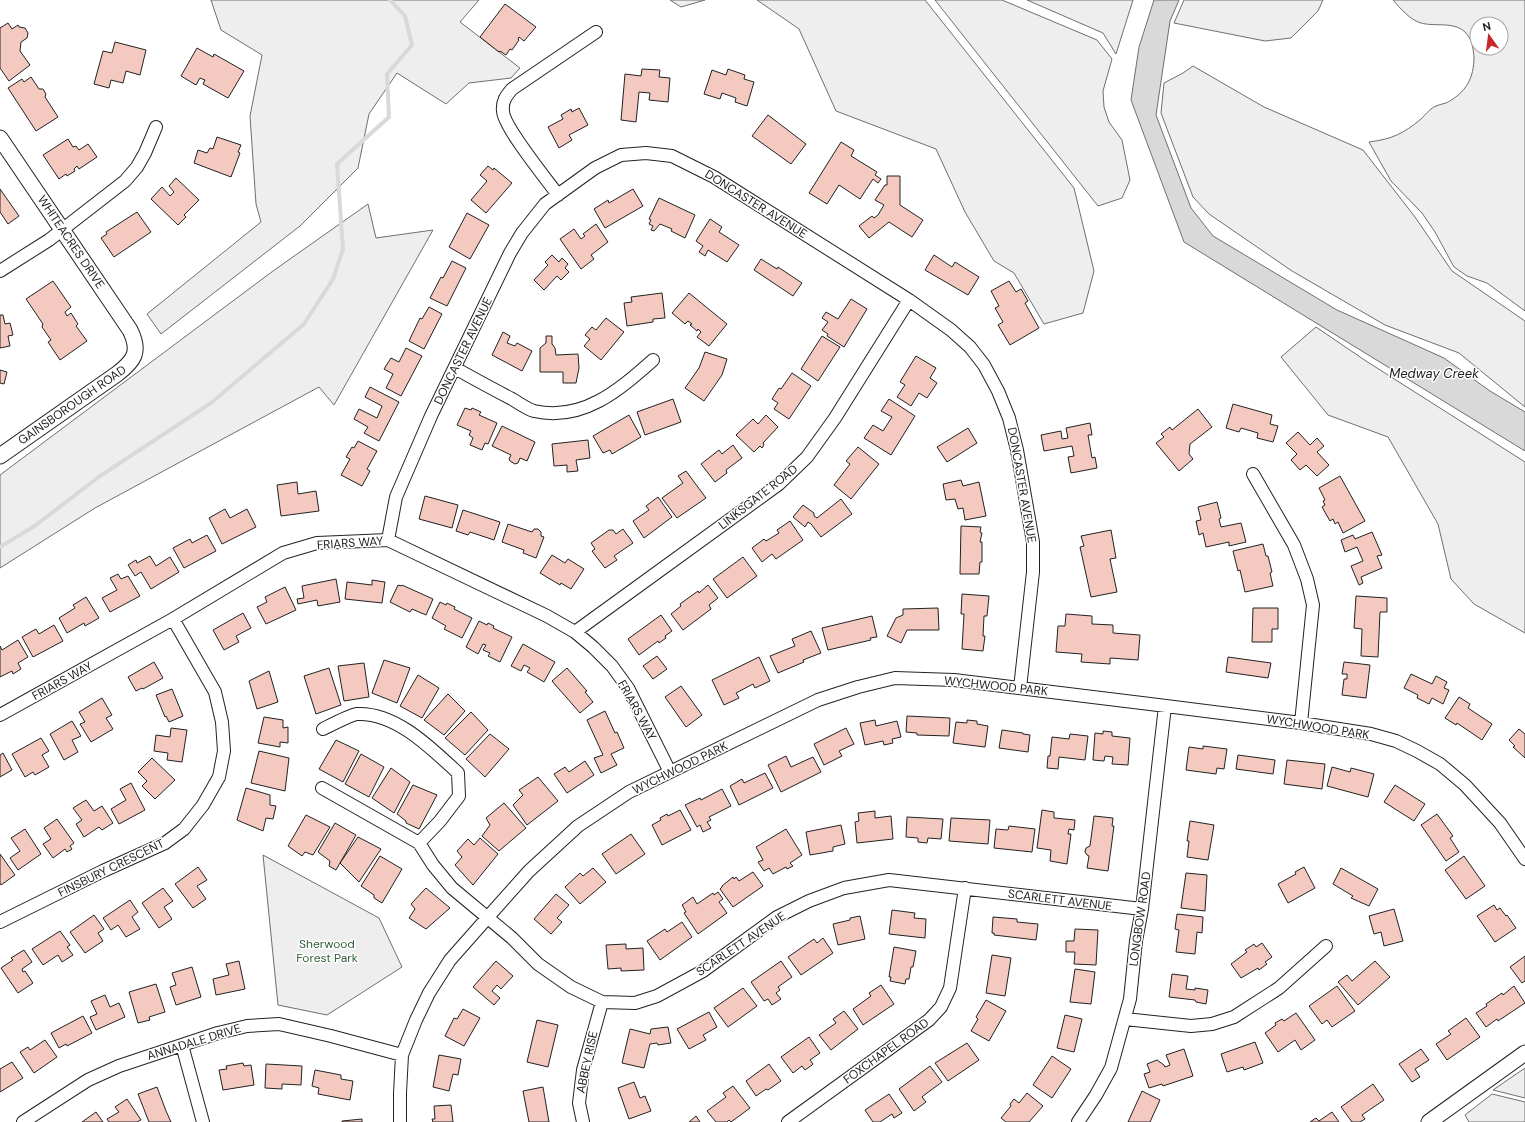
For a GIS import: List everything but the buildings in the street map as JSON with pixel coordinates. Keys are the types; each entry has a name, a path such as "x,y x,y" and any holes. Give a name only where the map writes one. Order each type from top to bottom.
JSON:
{"street":[{"path":"558,195 508,126 503,112 504,99 512,89 596,32"},
{"path":"0,271 49,240 125,181 137,167 145,153 156,127"},
{"name":"WHITEACRES DRIVE","path":"0,138 130,330 135,349"},
{"name":"DONCASTER AVENUE","path":"388,540 396,497 431,416 510,253 522,233 545,204 595,168 621,155 646,153 672,156 714,177 909,300 951,330 970,347 984,365 998,391 1009,418 1017,450 1033,542 1033,572 1020,688"},
{"name":"LINKSGATE ROAD","path":"575,632 779,484 807,457 835,418 909,300"},
{"name":"GAINSBOROUGH ROAD","path":"0,456 129,365 134,358 135,349"},
{"path":"455,368 533,411 560,413 591,406 608,397 653,360"},
{"path":"1253,474 1294,545 1307,579 1313,605 1301,723"},
{"name":"FRIARS WAY","path":"0,715 173,619 283,553 317,543 388,540 547,616 575,632 612,666 628,688 670,772"},
{"name":"FINSBURY CRESCENT","path":"0,922 103,871 165,843 184,830 207,799 219,777 224,751 222,722 215,692 173,619"},
{"name":"WYCHWOOD PARK","path":"400,1122 402,1055 416,1020 430,993 450,960 488,917 529,871 578,826 629,792 818,700 895,678 954,680 1301,723 1371,734 1396,741 1417,750 1440,764 1465,785 1500,823 1525,859"},
{"name":"LONGBOW ROAD","path":"1078,1122 1096,1095 1111,1068 1130,999 1136,941 1142,909 1165,706"},
{"path":"323,728 356,714 385,718 405,729 435,752 458,774 459,796 440,822 419,843"},
{"path":"322,788 419,843 433,865 452,888 488,917"},
{"name":"SCARLETT AVENUE","path":"488,917 538,964 571,988 602,1002 635,1003 657,996 704,971 778,917 809,900 844,888 889,880 1142,909"},
{"name":"FOXCHAPEL ROAD","path":"788,1122 929,1020 941,1007 950,988 964,888"},
{"path":"1124,1019 1191,1026 1212,1024 1234,1017 1279,988 1326,946"},
{"name":"ABBEY RISE","path":"583,1122 579,1103 583,1070 602,1002"},
{"name":"ANNADALE DRIVE","path":"23,1122 88,1080 120,1066 182,1045 247,1026 279,1024 332,1036 402,1055"},
{"path":"182,1045 203,1122"},
{"path":"1429,1122 1525,1054"}],"green space":[{"path":"211,0 479,0 460,22 520,68 511,78 469,83 446,104 397,73 369,114 358,168 300,226 161,334 147,314 261,222 256,204 250,116 262,55 221,30"},
{"path":"670,0 705,0 681,7"},
{"path":"757,0 925,0 1074,188 1094,271 1083,313 1044,324 1014,273 994,261 965,212 936,149 836,111 799,29"},
{"path":"935,0 1002,0 1097,40 1112,59 1103,91 1104,107 1109,122 1122,140 1130,180 1122,198 1098,206"},
{"path":"1027,0 1133,0 1116,54 1103,33"},
{"path":"1184,0 1323,0 1318,11 1291,38 1265,41 1174,23"},
{"path":"1393,0 1525,0 1525,311 1487,283 1467,276 1454,267 1435,232 1422,213 1391,181 1369,142 1391,137 1403,132 1421,119 1432,108 1446,103 1459,95 1468,84 1474,65 1474,56 1509,56 1509,16 1469,16 1469,37 1465,32 1455,27 1449,25 1421,23 1406,13"},
{"path":"1193,66 1264,107 1363,150 1415,217 1452,271 1525,321 1525,407 1459,353 1385,325 1292,271 1209,214 1193,197 1161,113 1164,83"},
{"path":"368,204 376,238 433,230 334,405 319,387 95,508 0,568 0,475 273,271"},
{"path":"1316,327 1366,361 1525,462 1525,633 1474,604 1451,579 1438,524 1388,437 1328,415 1281,357"},
{"name":"Sherwood Forest Park","path":"263,855 379,918 402,967 327,1015 278,1005"},
{"path":"1525,1068 1525,1098 1493,1090"},
{"path":"1492,1094 1525,1102 1525,1122 1469,1122 1465,1115"}],"water":[{"name":"Medway Creek","path":"1154,0 1179,0 1170,21 1156,115 1191,208 1213,236 1337,310 1444,358 1490,391 1525,412 1525,451 1184,242 1131,100 1139,47"}],"waterway":[{"path":"0,547 36,525 100,476 211,403 304,324 333,279 343,249 337,164 389,117 387,74 412,45 405,16 390,0"}]}
